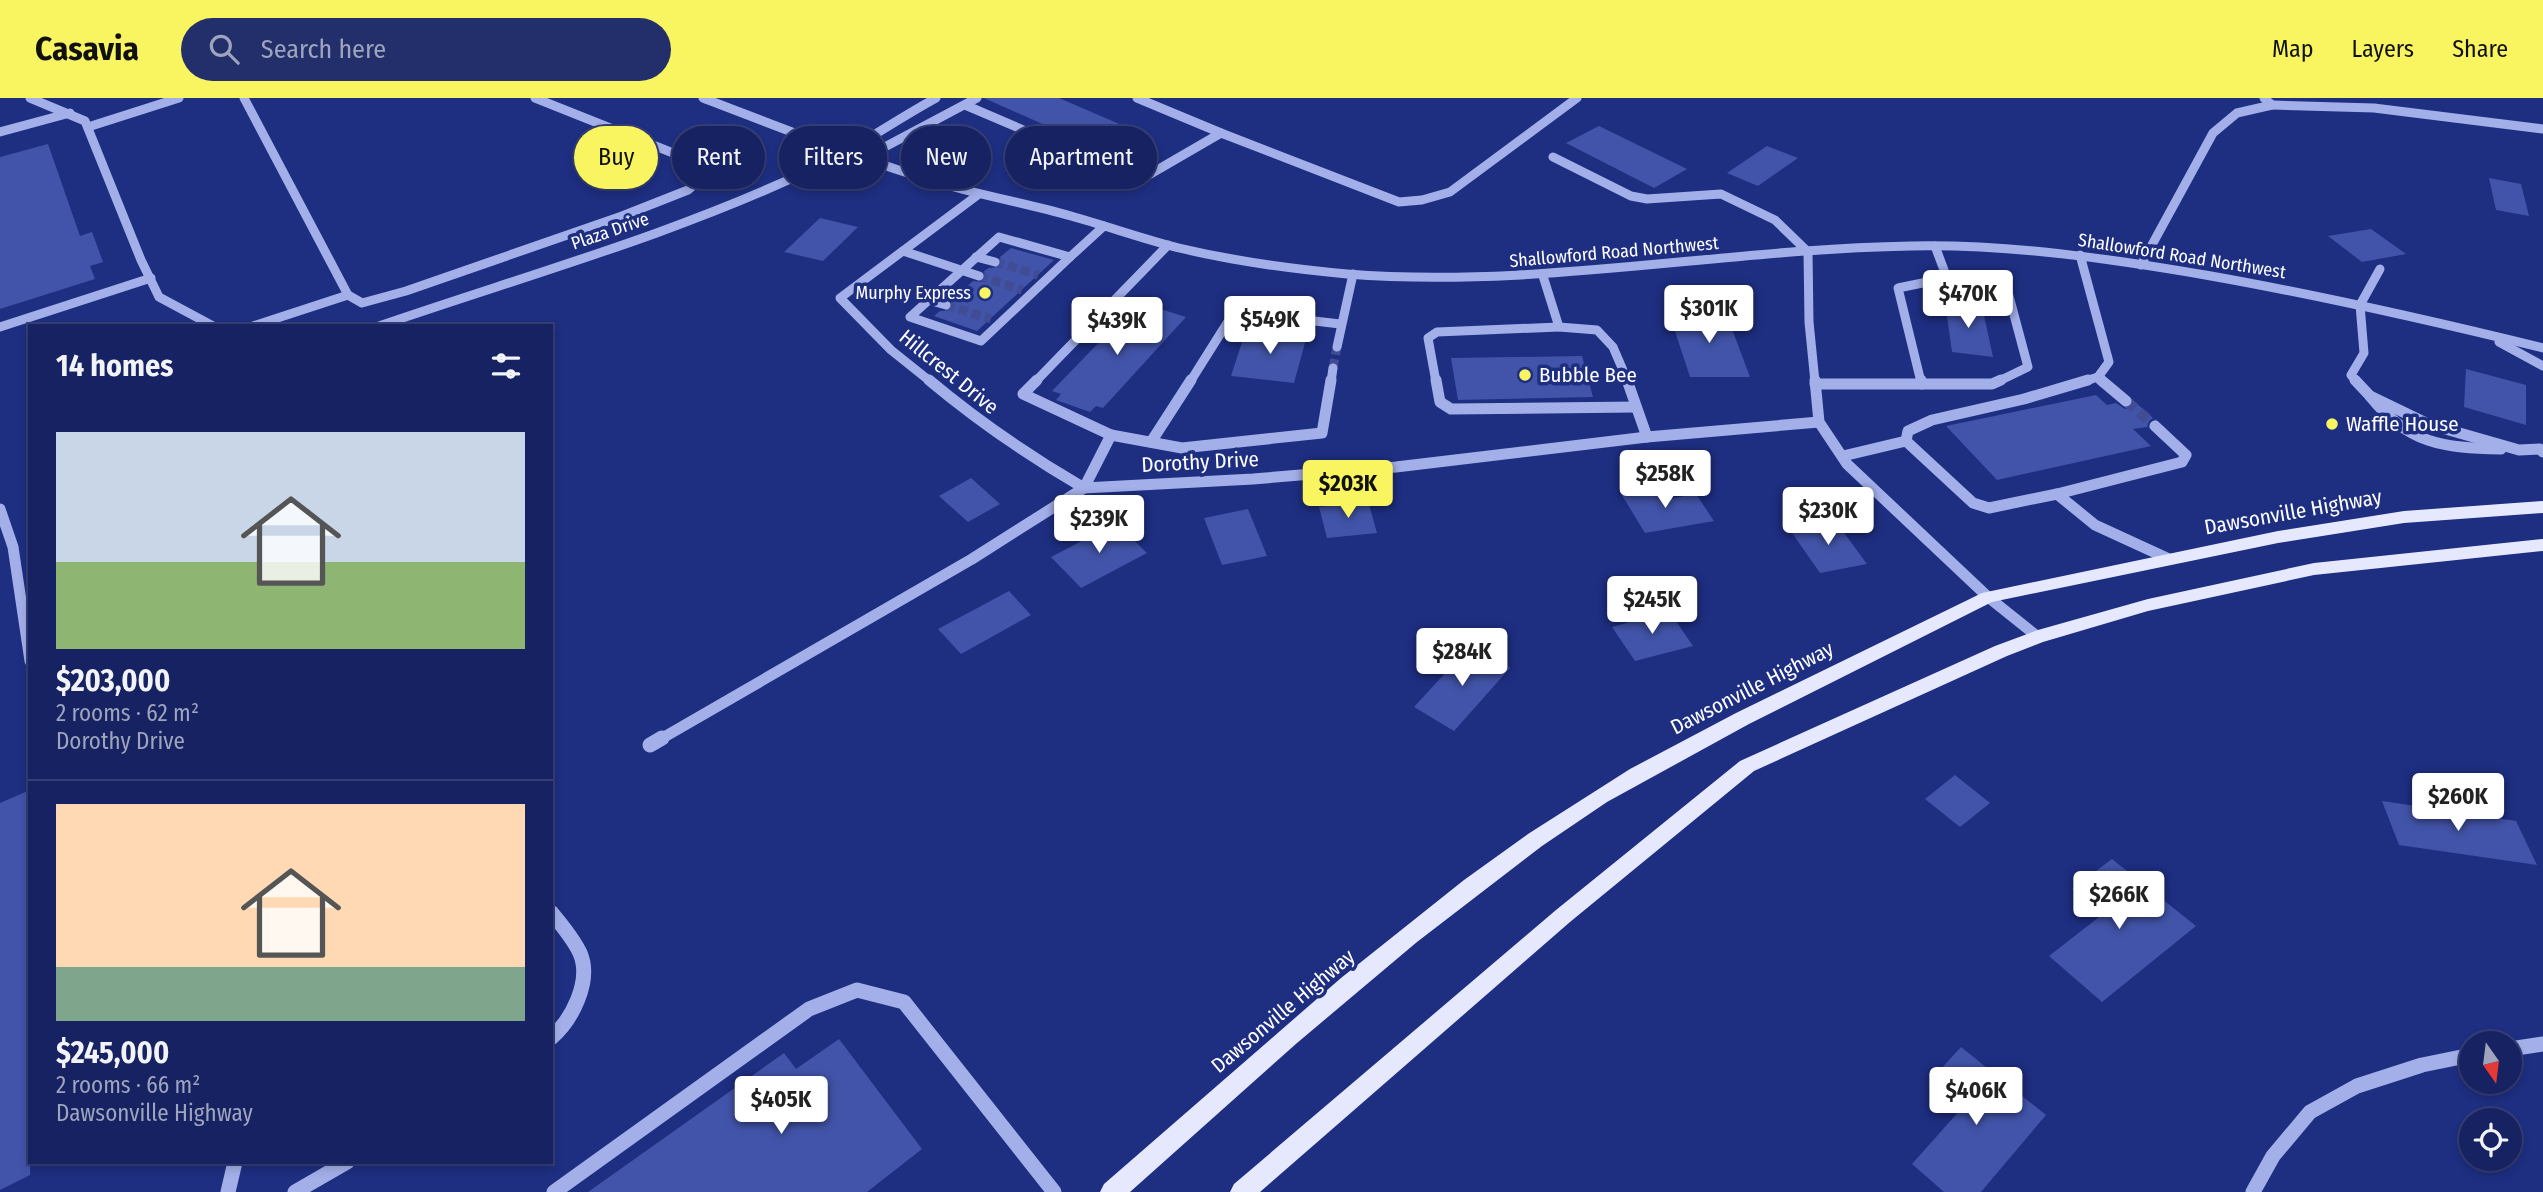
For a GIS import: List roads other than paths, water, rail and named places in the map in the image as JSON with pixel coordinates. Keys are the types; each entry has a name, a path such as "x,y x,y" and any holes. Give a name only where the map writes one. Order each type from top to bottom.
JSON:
{"main road":[{"name":"Dawsonville Highway","path":"1112,1192 1262,1059 1468,887 1602,794 1735,721 1954,617 1988,597 2278,537 2404,517 2543,507"},
{"path":"1242,1192 1563,916 1746,766 2001,651 2038,637 2148,605 2314,569 2543,545"}],"street":[{"path":"30,98 85,121 141,260 159,297 210,324"},
{"path":"88,127 179,98"},
{"path":"244,98 348,295 362,303 406,291 621,216 688,190 700,180 704,171 678,155 535,98"},
{"name":"Shallowford Road Northwest","path":"703,98 779,127"},
{"path":"886,126 936,98"},
{"path":"887,146 977,98"},
{"path":"1137,98 1365,191 1399,202 1422,200 1450,192 1577,98"},
{"path":"2264,98 2272,105"},
{"path":"2141,265 2213,133 2237,113 2272,105 2313,104 2390,109 2543,129"},
{"path":"964,105 1140,180 1221,133"},
{"path":"0,132 70,113"},
{"path":"1553,157 1631,196 1647,199 1721,194 1775,219 1808,252 1811,291 1809,322 1819,422 1843,456 1873,490 1988,597 2038,637"},
{"name":"Shallowford Road Northwest","path":"887,165 979,194 1056,212 1168,245 1278,265 1353,274 1440,278 1543,276 1808,252 1936,246 2010,248 2141,265 2360,305 2543,348"},
{"name":"Plaza Drive","path":"385,324 688,220 779,181"},
{"name":"Hillcrest Drive","path":"979,194 840,298 891,351 970,415 1032,458 1084,488"},
{"path":"1070,257 999,237 910,317 981,341 996,320 1043,276 1070,257 1104,226"},
{"path":"1168,245 1023,394 1111,435 1182,448 1322,433 1333,368"},
{"path":"1936,246 1947,278"},
{"path":"903,251 979,276"},
{"path":"1906,441 1908,430 1932,420 2024,399 2098,377 2109,362 2080,256"},
{"path":"976,257 995,262"},
{"path":"2380,269 2360,305 2364,354 2351,375 2384,417 2405,434 2439,446 2542,450"},
{"path":"1337,347 1353,274"},
{"path":"1543,276 1559,327"},
{"path":"0,327 151,278"},
{"path":"1815,384 1922,384 1992,384 2028,367 2009,296 1947,278 1898,288 1922,384"},
{"path":"259,324 348,295"},
{"path":"928,300 946,305"},
{"path":"1152,442 1229,320 1256,314 1340,324"},
{"path":"1636,407 1451,409 1440,402 1428,338 1437,332 1559,327 1587,327 1600,331 1612,345 1636,407 1647,437"},
{"path":"2484,333 2543,366"},
{"path":"2098,377 2126,401"},
{"path":"2370,396 2428,424 2519,450"},
{"name":"Dorothy Drive","path":"650,745 972,559 1084,488 1253,479 1383,468 1647,437 1819,422"},
{"path":"1906,441 1973,503 1989,508 2057,494 2182,462 2186,454 2155,426"},
{"path":"1084,488 1111,435"},
{"path":"1843,456 1906,441"},
{"path":"2057,494 2071,509 2108,535 2169,559"},
{"path":"0,509 13,547 28,648"},
{"path":"553,915 582,956 581,992 563,1030 553,1037"},
{"path":"554,1192 809,1009 857,990 904,1002 1054,1192"},
{"path":"2522,1047 2543,1044"},
{"path":"2253,1192 2273,1156 2310,1112 2357,1086 2422,1065 2459,1057"},
{"path":"228,1192 235,1164"},
{"path":"295,1192 344,1164"}],"tunnel":[{"path":"995,262 1038,275"},
{"path":"979,276 1022,290"},
{"path":"946,305 991,319"},
{"path":"1333,368 1337,347"},
{"path":"2126,401 2155,426"}],"place":[{"name":"Murphy Express","path":"985,293"},
{"name":"Bubble Bee","path":"1525,375"},
{"name":"Waffle House","path":"2332,424"}]}
